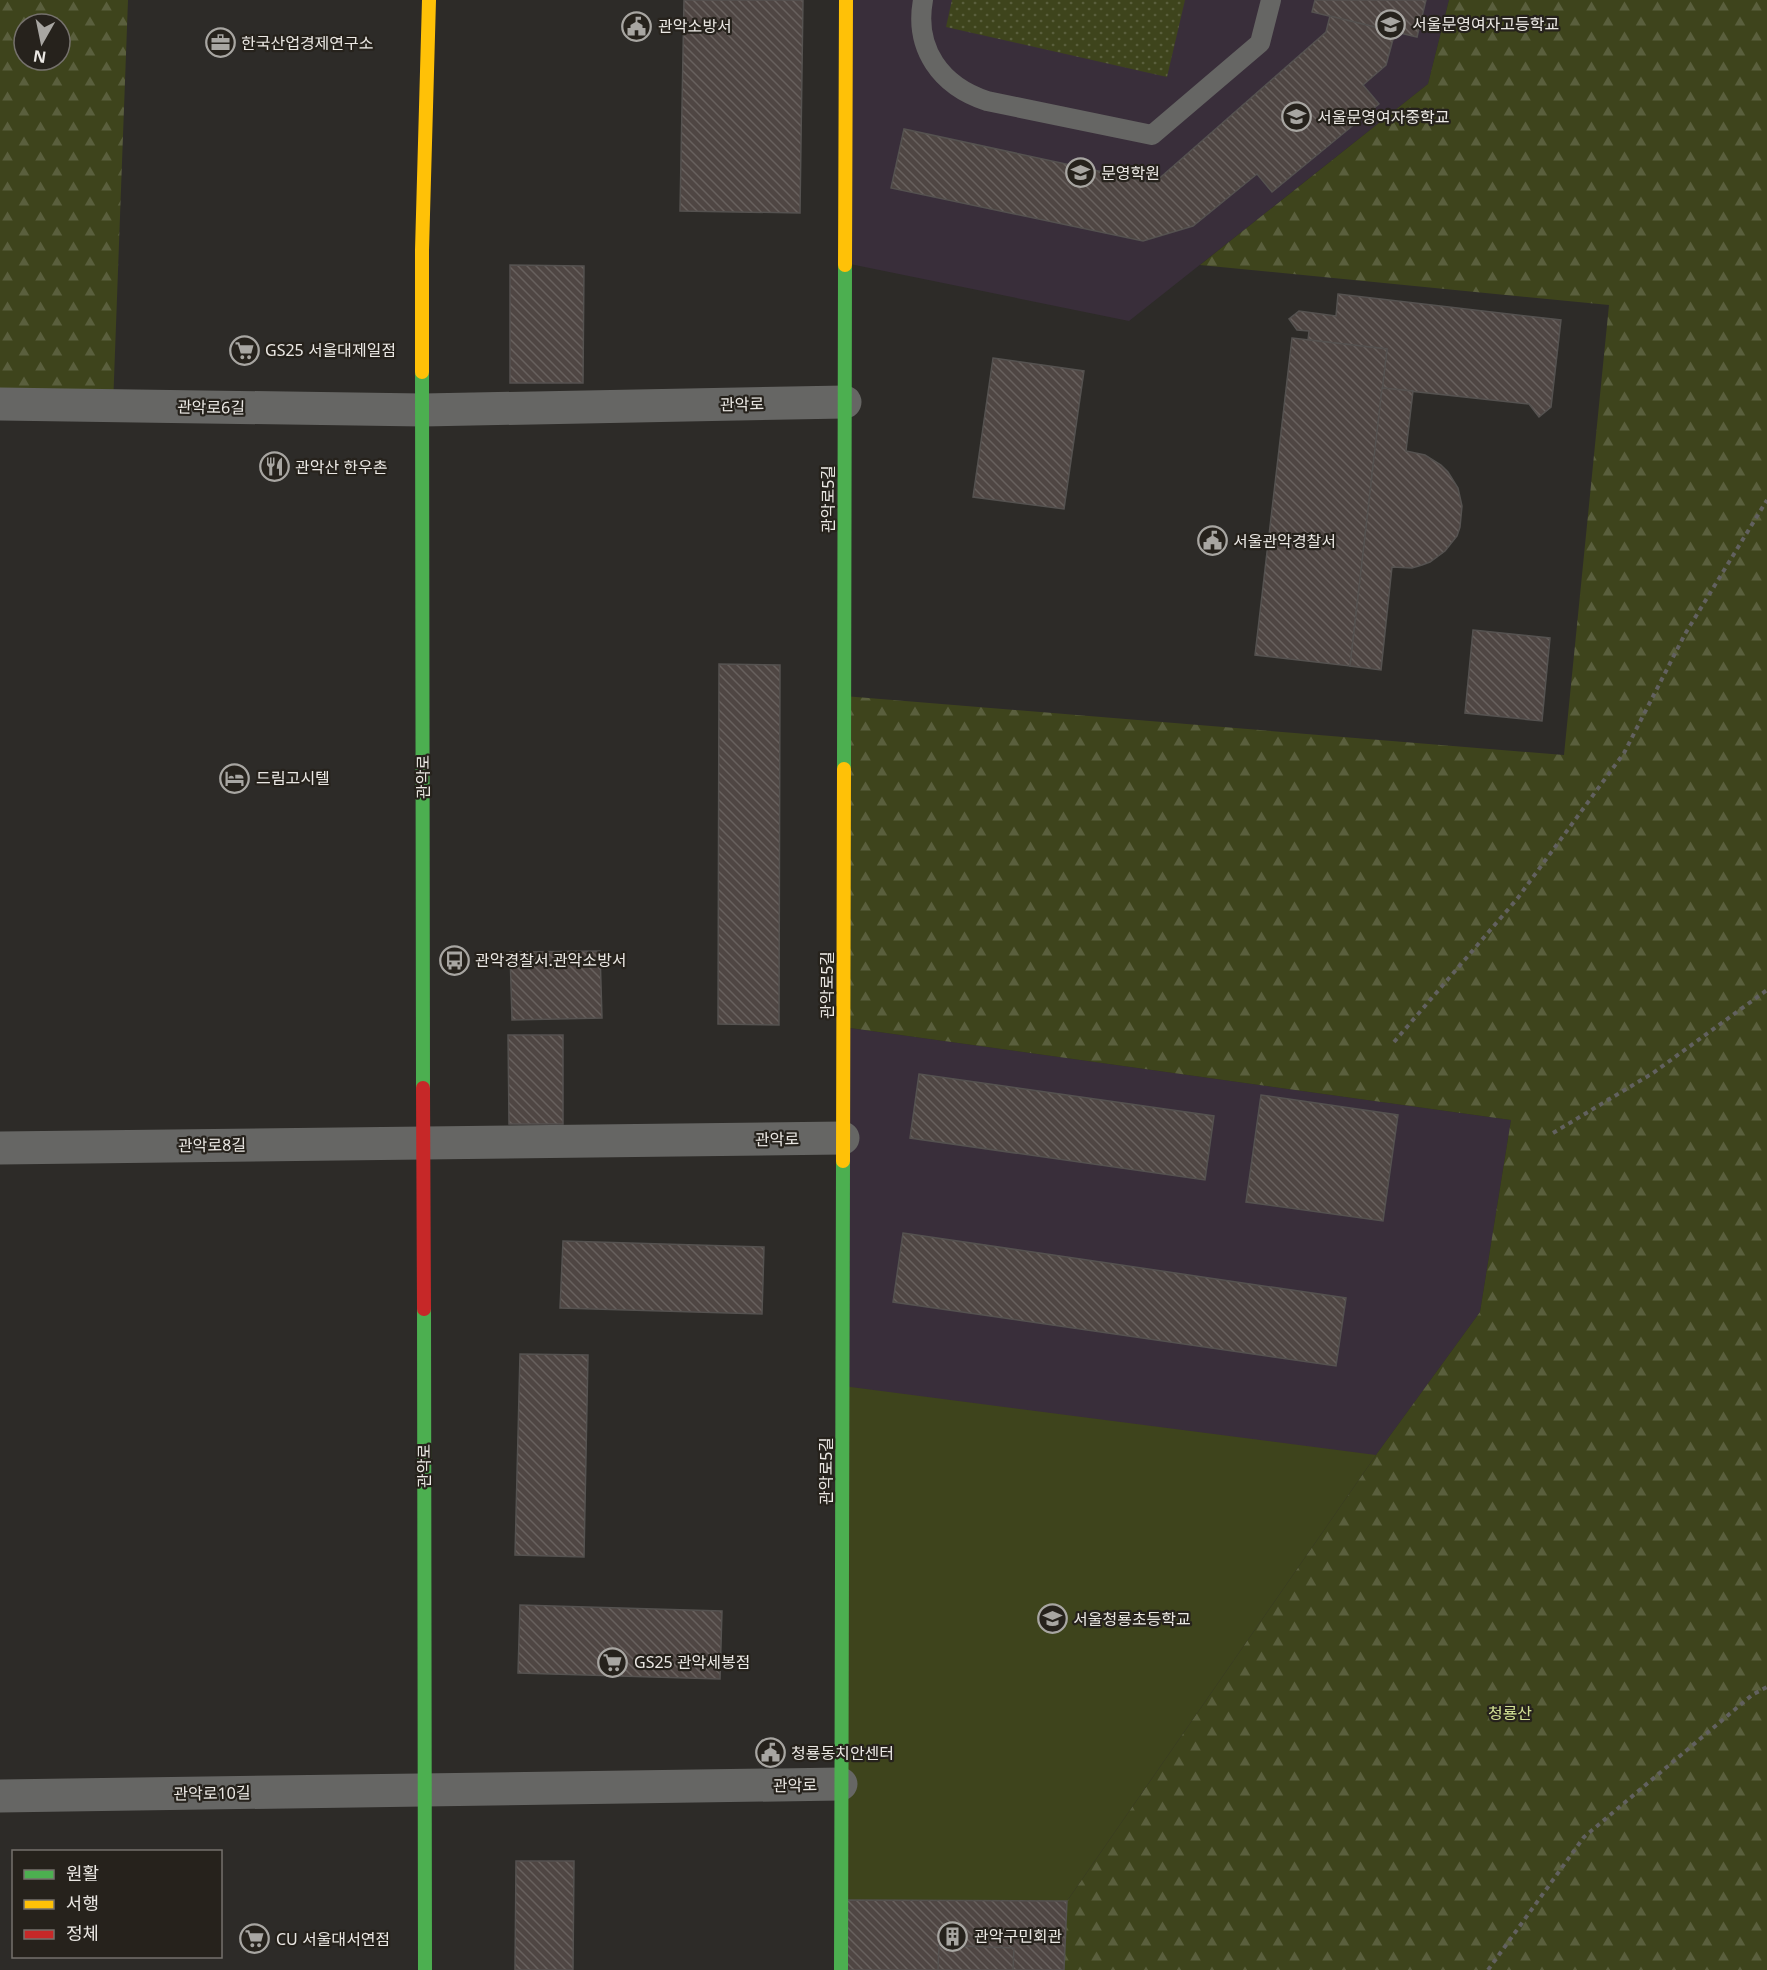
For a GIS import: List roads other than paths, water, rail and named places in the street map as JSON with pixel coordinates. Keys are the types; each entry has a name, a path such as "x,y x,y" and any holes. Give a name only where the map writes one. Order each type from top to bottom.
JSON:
{"main road":[{"name":"관악로","path":"425,1970 422,250 429,0"},
{"name":"관악로5길","path":"841,1970 846,0"}],"street":[{"name":"관악로","path":"423,410 845,402"},
{"name":"관악로6길","path":"0,404 423,410"},
{"name":"관악로","path":"424,1143 843,1138"},
{"name":"관악로8길","path":"0,1148 424,1143"},
{"name":"관악로","path":"425,1790 841,1784"},
{"name":"관악로10길","path":"0,1796 425,1790"}],"lane":[{"path":"923,0 922,37 935,64 958,88 987,101 1152,135 1260,43 1271,0"}],"place":[{"name":"서울문영여자고등학교","path":"1391,24"},
{"name":"관악소방서","path":"637,26"},
{"name":"한국산업경제연구소","path":"220,43"},
{"name":"서울문영여자중학교","path":"1296,117"},
{"name":"문영학원","path":"1080,173"},
{"name":"GS25 서울대제일점","path":"244,350"},
{"name":"관악산 한우촌","path":"274,467"},
{"name":"서울관악경찰서","path":"1212,541"},
{"name":"드림고시텔","path":"235,778"},
{"name":"관악경찰서.관악소방서","path":"454,960"},
{"name":"서울청룡초등학교","path":"1052,1619"},
{"name":"GS25 관악세봉점","path":"613,1662"},
{"name":"청룡동치안센터","path":"770,1753"},
{"name":"관악구민회관","path":"953,1936"},
{"name":"CU 서울대서연점","path":"255,1939"}],"park label":[{"name":"청룡산","path":"1510,1713"}]}
